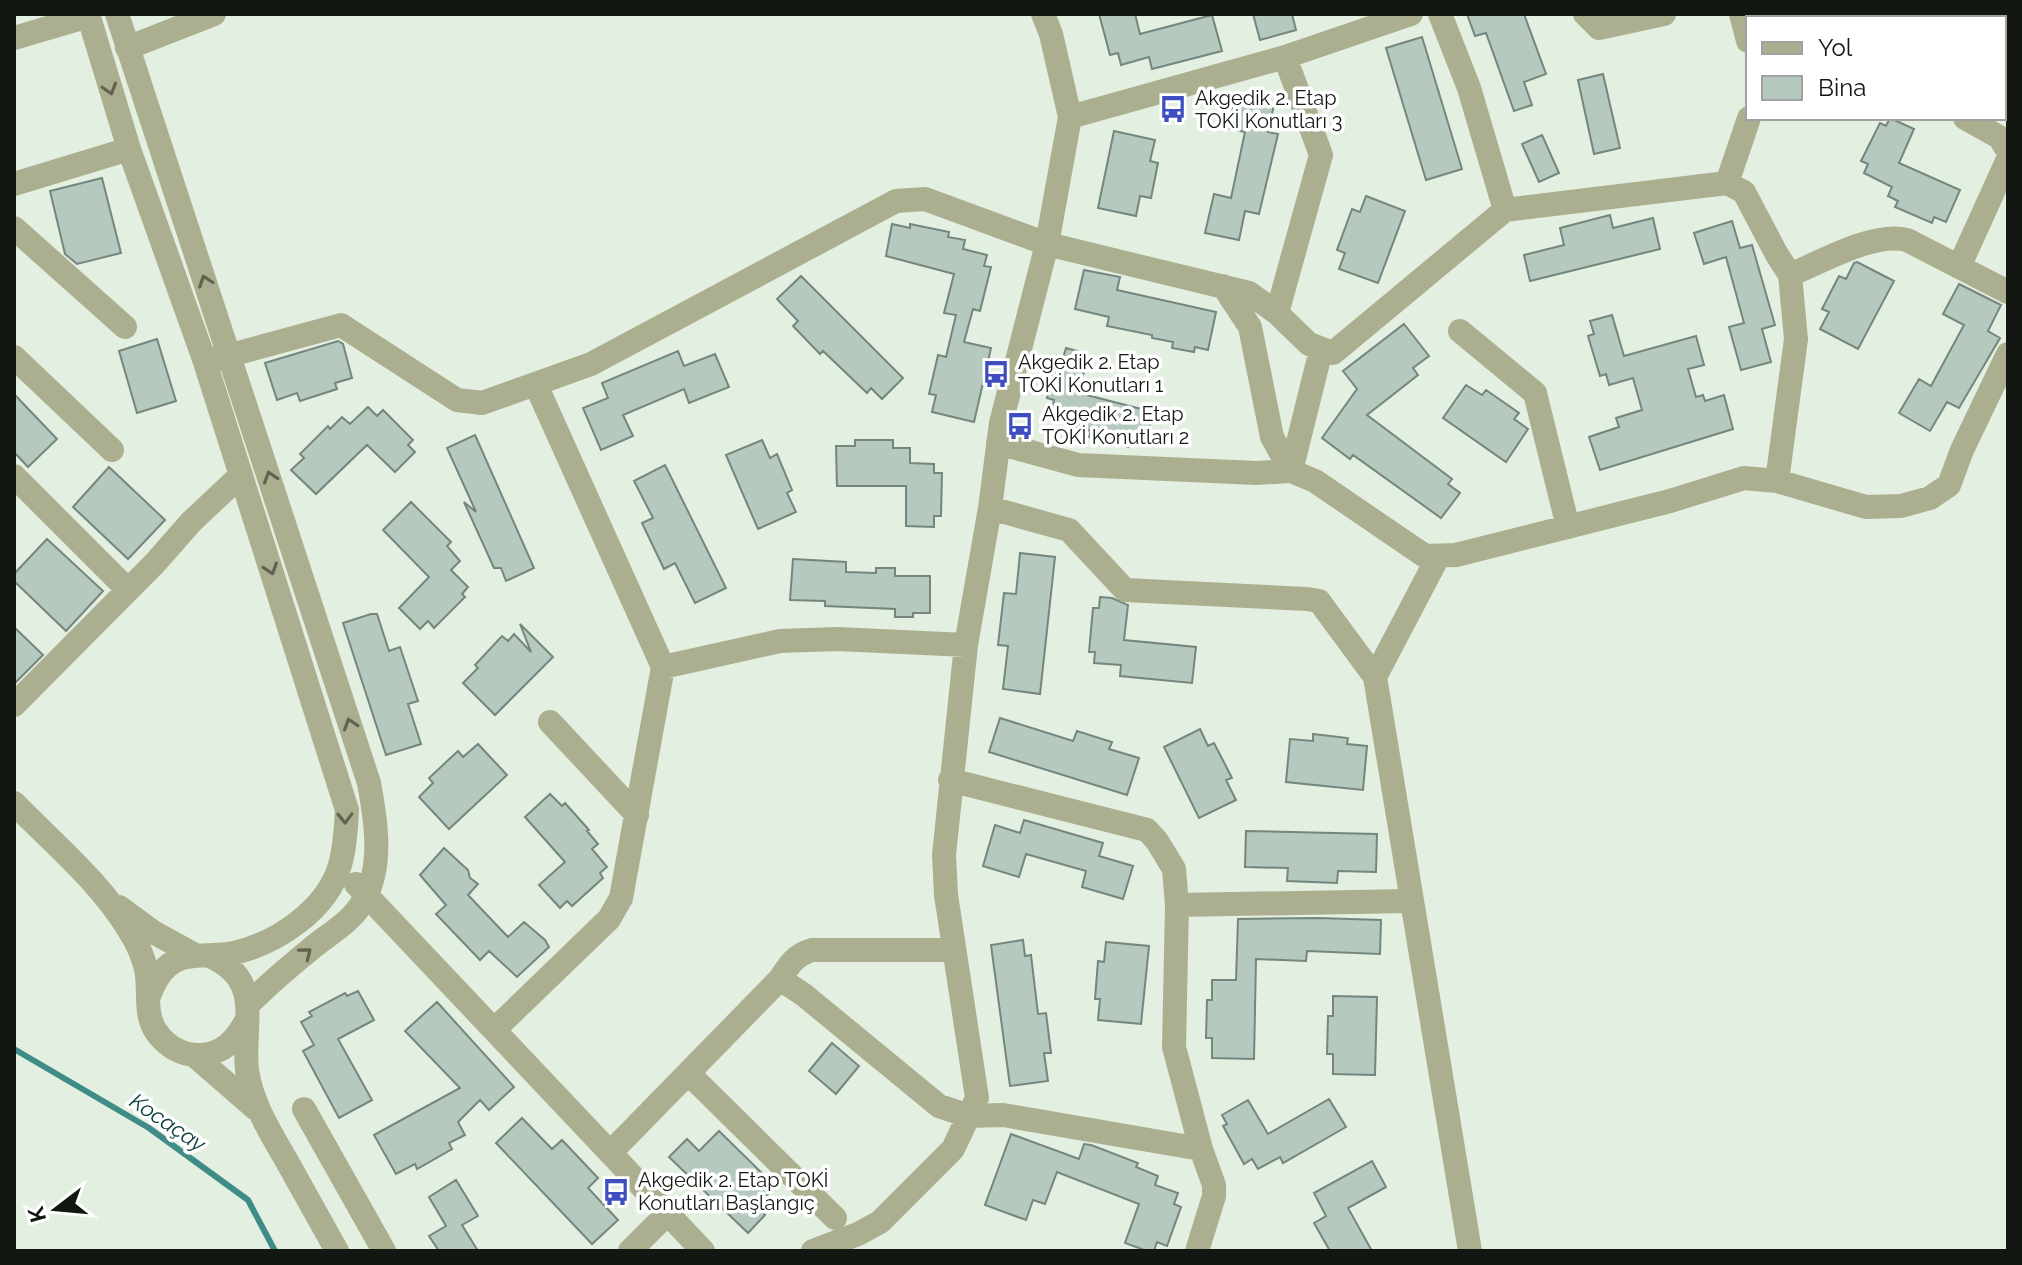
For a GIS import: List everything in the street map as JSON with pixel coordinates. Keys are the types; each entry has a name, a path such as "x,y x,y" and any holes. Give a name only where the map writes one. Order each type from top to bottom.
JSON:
{"street":[{"path":"14,803 107,899 129,930 146,969 149,1013 154,1029 164,1043 179,1052 195,1056 212,1054 226,1047 238,1036 247,1013 277,976 345,922 362,903 375,856 377,825 369,783 117,14"},
{"path":"127,48 214,14"},
{"path":"813,1251 880,1222 953,1149 977,1098 943,875 950,780 966,645 998,443 1011,376 1047,244 1070,117 1047,24 1023,14"},
{"path":"1440,14 1469,88 1505,210"},
{"path":"1585,14 1599,28 1664,14"},
{"path":"14,38 88,15 129,149 205,362 347,810 339,869 316,904 298,923 263,945 179,959 165,968 155,980 149,996"},
{"path":"1070,117 1285,57 1397,16"},
{"path":"1277,313 1321,155 1285,57"},
{"path":"1727,183 1748,120"},
{"path":"1969,120 1999,137 2008,151"},
{"path":"14,184 129,149"},
{"path":"1959,267 2008,159"},
{"path":"205,362 341,325 457,400 482,403 591,364 896,201 925,199 1047,244 1249,293 1277,313 1309,344 1333,353 1505,210 1727,183 1744,192 1790,275 1796,339 1777,481"},
{"path":"14,228 125,327"},
{"path":"1790,275 1876,240 1895,236 2008,292"},
{"path":"1223,286 1250,327 1272,437 1291,471"},
{"path":"1460,331 1535,393 1568,527"},
{"path":"1291,471 1321,350"},
{"path":"998,443 1078,465 1256,473 1291,471 1315,481 1406,545 1425,556 1438,557 1670,501 1744,478 1777,481 1866,507 1901,506 1930,498 1949,485 1962,450 2008,354"},
{"path":"14,357 112,450"},
{"path":"494,1030 609,919 621,898 663,667 536,385"},
{"path":"14,705 191,522 241,475"},
{"path":"14,476 128,590"},
{"path":"990,508 1069,530 1125,590 1319,601 1375,677 1470,1251"},
{"path":"1375,677 1438,557"},
{"path":"663,667 780,641 837,639 966,645"},
{"path":"550,722 637,815"},
{"path":"950,780 1147,830 1174,869 1177,905 1174,1047 1201,1149 1214,1185 1214,1196 1199,1250"},
{"path":"339,869 366,893 703,1251"},
{"path":"107,899 153,932 226,964 238,975 245,989 247,1070 258,1111 337,1251"},
{"path":"1177,905 1410,901"},
{"path":"610,1153 780,979 794,958 812,950 954,950"},
{"path":"780,979 804,995 939,1106 969,1116 1003,1115 1201,1149"},
{"path":"195,1056 258,1111"},
{"path":"689,1074 835,1218"},
{"path":"304,1109 384,1251"},
{"path":"630,1251 667,1214"}],"building":[{"path":"1099,14 1135,14 1140,34 1212,15 1222,51 1152,69 1149,57 1121,65 1118,53 1110,55"},
{"path":"1253,14 1292,14 1296,30 1260,40"},
{"path":"1467,14 1524,14 1546,74 1524,82 1532,105 1514,111 1486,33 1475,36"},
{"path":"1422,37 1462,169 1426,180 1386,48"},
{"path":"1603,74 1620,148 1594,154 1578,80"},
{"path":"1235,96 1274,105 1268,132 1278,134 1259,214 1245,211 1239,240 1205,233 1214,194 1231,198 1245,132 1227,128"},
{"path":"1889,120 1894,120 1914,129 1899,163 1960,190 1946,222 1934,217 1932,223 1895,207 1898,201 1888,196 1892,187 1864,173 1868,164 1861,161 1880,123 1886,126"},
{"path":"1114,131 1155,140 1150,161 1158,163 1151,198 1140,196 1136,216 1098,208"},
{"path":"1542,135 1559,173 1539,182 1522,144"},
{"path":"102,178 121,253 77,264 65,254 50,191"},
{"path":"1366,196 1405,211 1378,283 1339,269 1345,253 1337,250 1352,209 1360,212"},
{"path":"1610,215 1613,228 1653,218 1660,249 1530,281 1524,255 1564,245 1560,228"},
{"path":"1732,221 1740,248 1752,245 1775,325 1762,329 1771,362 1741,370 1729,327 1744,323 1726,257 1704,264 1694,233"},
{"path":"892,224 910,228 910,224 949,232 948,237 965,240 963,249 987,255 984,266 991,267 980,311 973,309 964,342 991,348 974,422 932,412 936,395 929,394 938,355 946,357 956,315 944,313 954,274 886,256"},
{"path":"1857,262 1894,281 1858,349 1820,329 1829,312 1822,309 1839,276 1846,279"},
{"path":"1084,270 1120,277 1117,290 1216,312 1208,350 1195,347 1194,352 1172,348 1173,342 1107,326 1109,317 1075,309"},
{"path":"801,276 903,378 882,399 871,388 867,393 823,351 820,354 793,326 798,321 777,299"},
{"path":"1959,284 2001,305 1988,331 2000,338 1959,408 1947,402 1930,431 1899,413 1919,379 1931,386 1964,325 1943,314"},
{"path":"1612,315 1624,356 1696,336 1704,365 1688,369 1696,397 1703,395 1705,401 1724,395 1733,429 1600,470 1589,437 1619,427 1616,418 1642,410 1633,378 1609,385 1606,374 1600,376 1588,336 1594,334 1590,321"},
{"path":"1404,324 1429,356 1413,368 1418,375 1367,415 1452,479 1448,484 1460,493 1441,518 1353,455 1350,459 1322,438 1357,389 1343,371"},
{"path":"157,339 176,401 137,413 119,351"},
{"path":"338,341 343,344 352,378 335,383 337,389 300,401 297,393 277,400 265,363"},
{"path":"1066,348 1088,354 1079,393 1153,412 1145,445 1129,441 1128,447 1089,437 1091,431 1073,426 1076,416 1052,410 1054,400 1047,398 1057,356 1063,358"},
{"path":"678,351 684,366 715,354 729,387 689,403 684,389 623,415 633,436 601,450 583,408 608,398 602,383"},
{"path":"1466,385 1482,395 1486,390 1519,413 1514,419 1528,429 1506,462 1443,418"},
{"path":"14,394 57,439 28,467 14,452"},
{"path":"368,407 377,416 383,410 413,440 408,445 415,452 395,472 367,445 316,494 291,470 304,458 300,454 328,426 330,429 342,417 350,424"},
{"path":"475,435 534,568 506,581 501,568 494,568 464,502 476,512 447,448"},
{"path":"762,440 770,458 777,454 792,490 787,493 796,512 758,529 726,455"},
{"path":"855,440 893,440 893,448 910,448 910,463 934,464 934,473 942,473 941,516 934,516 934,527 906,526 906,486 837,486 836,446 855,446"},
{"path":"665,465 726,588 695,603 675,563 664,569 642,523 653,518 634,481"},
{"path":"109,467 165,520 128,559 73,507"},
{"path":"411,502 451,542 447,546 460,561 451,570 468,587 462,594 465,597 434,628 428,621 420,629 399,608 429,577 383,530"},
{"path":"47,539 103,591 66,631 14,581 14,574"},
{"path":"1020,553 1055,557 1040,694 1003,689 1008,646 998,645 1004,593 1016,594"},
{"path":"793,559 846,562 846,572 876,573 876,568 895,568 895,576 930,576 930,613 895,617 895,609 825,606 825,601 790,600"},
{"path":"1100,597 1128,605 1124,640 1196,647 1192,683 1120,676 1121,665 1094,663 1095,652 1089,652 1093,608 1099,608"},
{"path":"377,614 389,651 400,647 418,701 408,704 421,744 386,755 343,623"},
{"path":"520,624 553,657 495,715 463,683 502,636 508,641 514,634 531,652"},
{"path":"14,627 43,655 14,684"},
{"path":"1000,718 1073,741 1077,731 1112,742 1109,749 1139,758 1127,795 989,752"},
{"path":"1200,729 1208,746 1214,743 1232,778 1226,780 1236,800 1199,818 1164,747"},
{"path":"1313,734 1348,738 1347,744 1367,746 1363,790 1286,782 1290,739 1313,741"},
{"path":"478,744 507,775 449,829 419,797 433,783 429,778 458,751 463,757"},
{"path":"550,794 562,806 565,803 589,830 598,844 592,849 607,867 600,873 603,878 572,906 567,901 560,908 539,885 565,862 525,817"},
{"path":"1024,820 1103,843 1099,856 1133,866 1123,899 1082,887 1086,871 1026,854 1019,877 983,866 995,825 1020,833"},
{"path":"1246,831 1377,834 1376,872 1338,871 1337,883 1287,881 1288,868 1245,867"},
{"path":"444,848 478,884 468,895 508,937 524,922 549,947 517,977 489,951 480,960 436,914 446,905 420,875"},
{"path":"1238,919 1381,920 1380,954 1307,951 1306,961 1256,959 1254,1059 1212,1058 1212,1038 1206,1038 1207,1000 1212,1000 1212,980 1236,980"},
{"path":"1023,940 1025,956 1031,955 1038,1014 1046,1013 1051,1053 1044,1053 1048,1081 1010,1086 991,945"},
{"path":"1106,942 1149,946 1141,1024 1098,1020 1100,999 1095,999 1098,961 1104,962"},
{"path":"358,991 374,1020 338,1039 372,1100 339,1118 303,1051 314,1045 301,1022 312,1016 309,1012 345,993 347,996"},
{"path":"1333,996 1377,997 1375,1075 1333,1074 1333,1054 1327,1054 1328,1016 1333,1016"},
{"path":"437,1002 514,1087 489,1110 480,1100 458,1122 465,1135 449,1143 452,1149 417,1169 415,1164 396,1174 374,1135 460,1088 405,1031"},
{"path":"832,1043 859,1066 836,1094 809,1071"},
{"path":"1329,1099 1346,1127 1283,1163 1280,1157 1258,1169 1252,1159 1244,1164 1223,1126 1227,1124 1222,1115 1248,1100 1268,1134"},
{"path":"522,1118 552,1149 562,1140 598,1178 588,1188 618,1220 592,1244 496,1143"},
{"path":"719,1131 776,1187 756,1206 765,1215 748,1233 669,1157 687,1139 699,1151"},
{"path":"1011,1134 1079,1159 1084,1144 1091,1145 1138,1163 1136,1167 1158,1176 1155,1185 1178,1193 1174,1204 1181,1207 1167,1246 1157,1242 1154,1251 1147,1251 1125,1243 1139,1204 1057,1172 1045,1204 1033,1200 1026,1220 985,1205"},
{"path":"1372,1161 1386,1187 1348,1208 1372,1251 1330,1251 1314,1223 1326,1216 1314,1193"},
{"path":"456,1180 478,1216 462,1225 478,1251 439,1251 429,1236 446,1226 429,1197"}],"waterway":[{"name":"Kocaçay","path":"14,1049 149,1128 248,1200 275,1251"}],"place":[{"name":"Akgedik 2. Etap TOKİ Konutları 3","path":"1173,109"},
{"name":"Akgedik 2. Etap TOKİ Konutları 1","path":"996,374"},
{"name":"Akgedik 2. Etap TOKİ Konutları 2","path":"1020,426"},
{"name":"Akgedik 2. Etap TOKİ Konutları Başlangıç","path":"616,1192"}]}
